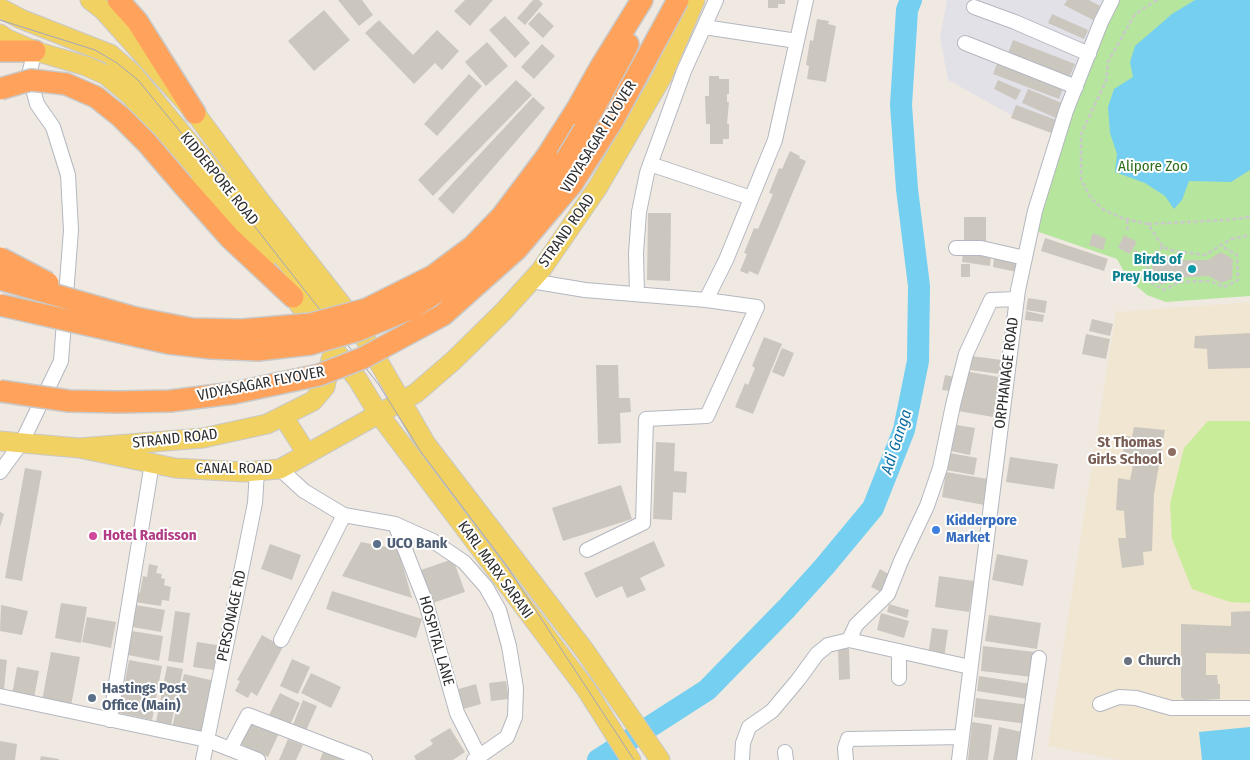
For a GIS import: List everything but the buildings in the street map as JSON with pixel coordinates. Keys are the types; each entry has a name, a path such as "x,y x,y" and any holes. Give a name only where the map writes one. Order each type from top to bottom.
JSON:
{"highway":[{"path":"118,0 137,21 195,113"},
{"path":"0,279 136,318 192,329 242,330 311,324 367,309 433,276 472,247 502,216 547,156 642,0"},
{"path":"0,305 168,343 211,348 258,350 311,344 356,331 410,309 445,287 480,260 512,230 555,178 614,75 647,0"},
{"name":"VIDYASAGAR FLYOVER","path":"0,391 69,401 170,400 234,393 319,375 363,358 444,315 517,249 572,184 612,120 678,0"},
{"path":"0,51 35,50"},
{"path":"0,89 31,80 66,84 96,97 121,117 148,143 230,238 292,296"},
{"path":"0,258 94,306"},
{"path":"0,405 69,401"}],"main road":[{"path":"90,0 103,10 195,113 356,323 426,444 585,651 660,760"},
{"name":"STRAND ROAD","path":"280,469 416,393 453,362 503,312 541,270 598,187 662,77 695,0"},
{"name":"KIDDERPORE ROAD","path":"0,8 21,19 110,54 133,74 401,401"},
{"name":"KIDDERPORE ROAD","path":"0,34 7,39 35,50 93,69 106,76 131,96 358,380"},
{"name":"STRAND ROAD","path":"0,441 79,448 203,438 267,424 313,401 325,387 331,362 331,346"},
{"name":"KARL MARX SARANI","path":"358,380 378,413 586,690 631,760"},
{"path":"283,416 307,454"},
{"name":"CANAL ROAD","path":"79,448 176,468 257,471 280,469"},
{"path":"585,651 586,690"}],"street":[{"path":"637,294 636,254 639,212 647,173 684,71 716,0"},
{"path":"706,300 726,260 775,140 806,0"},
{"name":"ORPHANAGE ROAD","path":"959,760 1017,299 1025,258 1035,211 1066,111 1101,22 1112,0"},
{"path":"974,7 1015,22 1089,54"},
{"path":"704,27 797,41"},
{"path":"965,43 1076,87"},
{"path":"0,472 22,442 61,361 71,230 68,175 53,127 37,104 29,74 35,50"},
{"path":"650,164 751,198"},
{"path":"956,248 981,248 1025,258"},
{"path":"531,281 585,290 757,306 707,416 646,419 643,523 587,550"},
{"path":"849,640 856,625 888,594 927,506 940,468 966,354 991,300 1017,299"},
{"path":"110,720 152,463"},
{"name":"CANAL ROAD","path":"280,469 304,491 344,515 395,524 433,541 464,562 486,587 499,610 509,646 516,688 515,717 507,737 476,758"},
{"name":"PERSONAGE RD","path":"203,760 255,503 257,471"},
{"path":"281,640 344,515"},
{"name":"HOSPITAL LANE","path":"395,524 426,603 457,713 476,758"},
{"path":"742,760 743,743 749,727 772,711 817,654 828,645 849,640 970,667"},
{"path":"899,651 899,678"},
{"path":"1024,760 1039,658"},
{"path":"0,696 207,740 258,760"},
{"path":"1100,704 1120,696 1136,698 1171,708 1250,708"},
{"path":"230,749 248,715 365,760"},
{"path":"846,760 848,739 962,737"}],"path":[{"path":"1157,0 1134,14 1108,62 1106,80 1081,134 1081,180 1092,198 1104,210 1127,219 1148,224 1250,217"},
{"path":"1127,219 1128,234"},
{"path":"1148,224 1163,247 1174,251 1205,255 1231,238 1250,235"},
{"path":"1148,258 1147,280 1164,290 1179,282 1210,281 1224,287 1238,280 1237,255 1220,245"},
{"path":"1148,258 1163,247"},
{"path":"1134,251 1148,258"}],"shaded area":[{"path":"947,0 1110,0 1055,131 1013,116 948,80 940,37"},
{"name":"St Thomas Girls School","path":"1250,302 1250,760 1120,760 1048,746 1116,312"}],"green space":[{"name":"Alipore Zoo","path":"1117,0 1250,0 1250,296 1166,302 1147,295 1128,279 1117,259 1033,230 1067,120"},
{"path":"1208,421 1250,421 1250,603 1230,602 1192,589 1172,539 1170,504 1184,448"}],"water":[{"path":"1195,0 1250,0 1250,170 1231,182 1189,181 1182,200 1174,209 1165,196 1145,183 1115,172 1117,154 1110,133 1108,107 1114,89 1133,77 1130,62 1135,46 1172,14"},
{"path":"1250,727 1250,760 1202,760 1199,732"}],"waterway":[{"name":"Adi Ganga","path":"598,760 707,690 787,608 873,508 904,430 918,361 919,286 907,189 901,105 907,10 911,0"}],"tram line":[{"path":"0,20 95,50 117,63 138,80 379,385 421,452 506,565 634,760"}],"place":[{"name":"Birds of Prey House","path":"1192,269"},
{"name":"St Thomas Girls School","path":"1172,452"},
{"name":"Kidderpore Market","path":"936,530"},
{"name":"Hotel Radisson","path":"93,536"},
{"name":"UCO Bank","path":"377,544"},
{"name":"Church","path":"1128,661"},
{"name":"Hastings Post Office (Main)","path":"92,698"}]}
